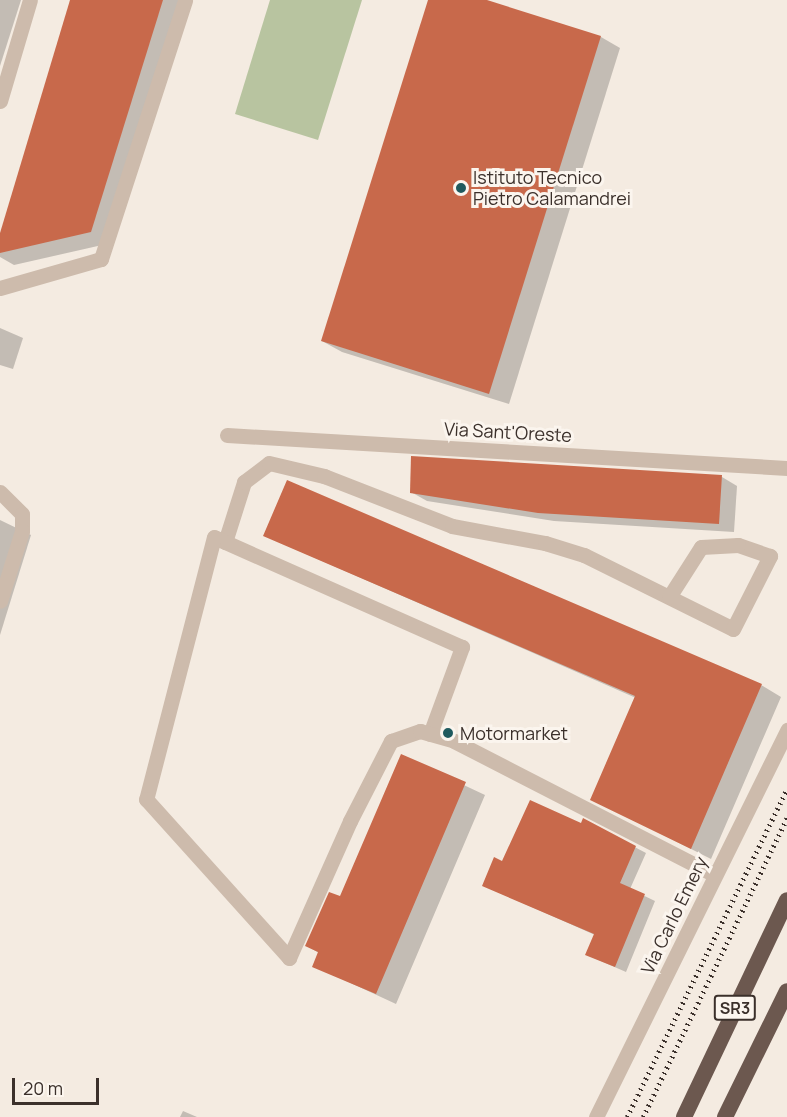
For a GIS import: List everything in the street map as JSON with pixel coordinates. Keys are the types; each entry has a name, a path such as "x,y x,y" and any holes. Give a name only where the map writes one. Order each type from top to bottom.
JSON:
{"highway":[{"name":"SR3","path":"684,1117 787,900"},
{"name":"SR3","path":"725,1117 787,991"}],"street":[{"path":"0,101 30,0"},
{"path":"0,288 101,259 185,0"},
{"name":"Via Sant'Oreste","path":"227,435 787,468"},
{"path":"225,542 244,482 268,463 324,476 452,526 545,543 584,555 669,597 734,629 770,556 738,545 701,547 669,597"},
{"path":"0,492 22,514 22,531 0,601"},
{"path":"430,734 462,647 214,537 146,799 289,958 350,821 392,741 420,731 430,734 454,741 716,875"},
{"name":"Via Carlo Emery","path":"596,1117 787,730"}],"green space":[{"path":"270,0 362,0 318,140 235,114"}],"building":[{"path":"70,0 163,0 91,232 0,253 0,233"},
{"name":"Istituto Tecnico Pietro Calamandrei","path":"428,0 487,0 601,36 489,394 321,341"},
{"path":"411,456 722,475 719,524 538,513 410,493"},
{"path":"287,480 762,684 691,849 590,800 635,696 263,536"},
{"path":"401,754 466,782 376,994 312,967 318,952 305,946 329,892 340,896"},
{"path":"530,800 581,823 583,818 636,846 620,883 645,894 615,967 585,955 594,934 482,886 494,857 502,861"}],"railway":[{"path":"627,1117 787,789"},
{"path":"643,1117 787,818"}],"place":[{"name":"Istituto Tecnico Pietro Calamandrei","path":"461,188"},
{"name":"Motormarket","path":"448,733"}]}
